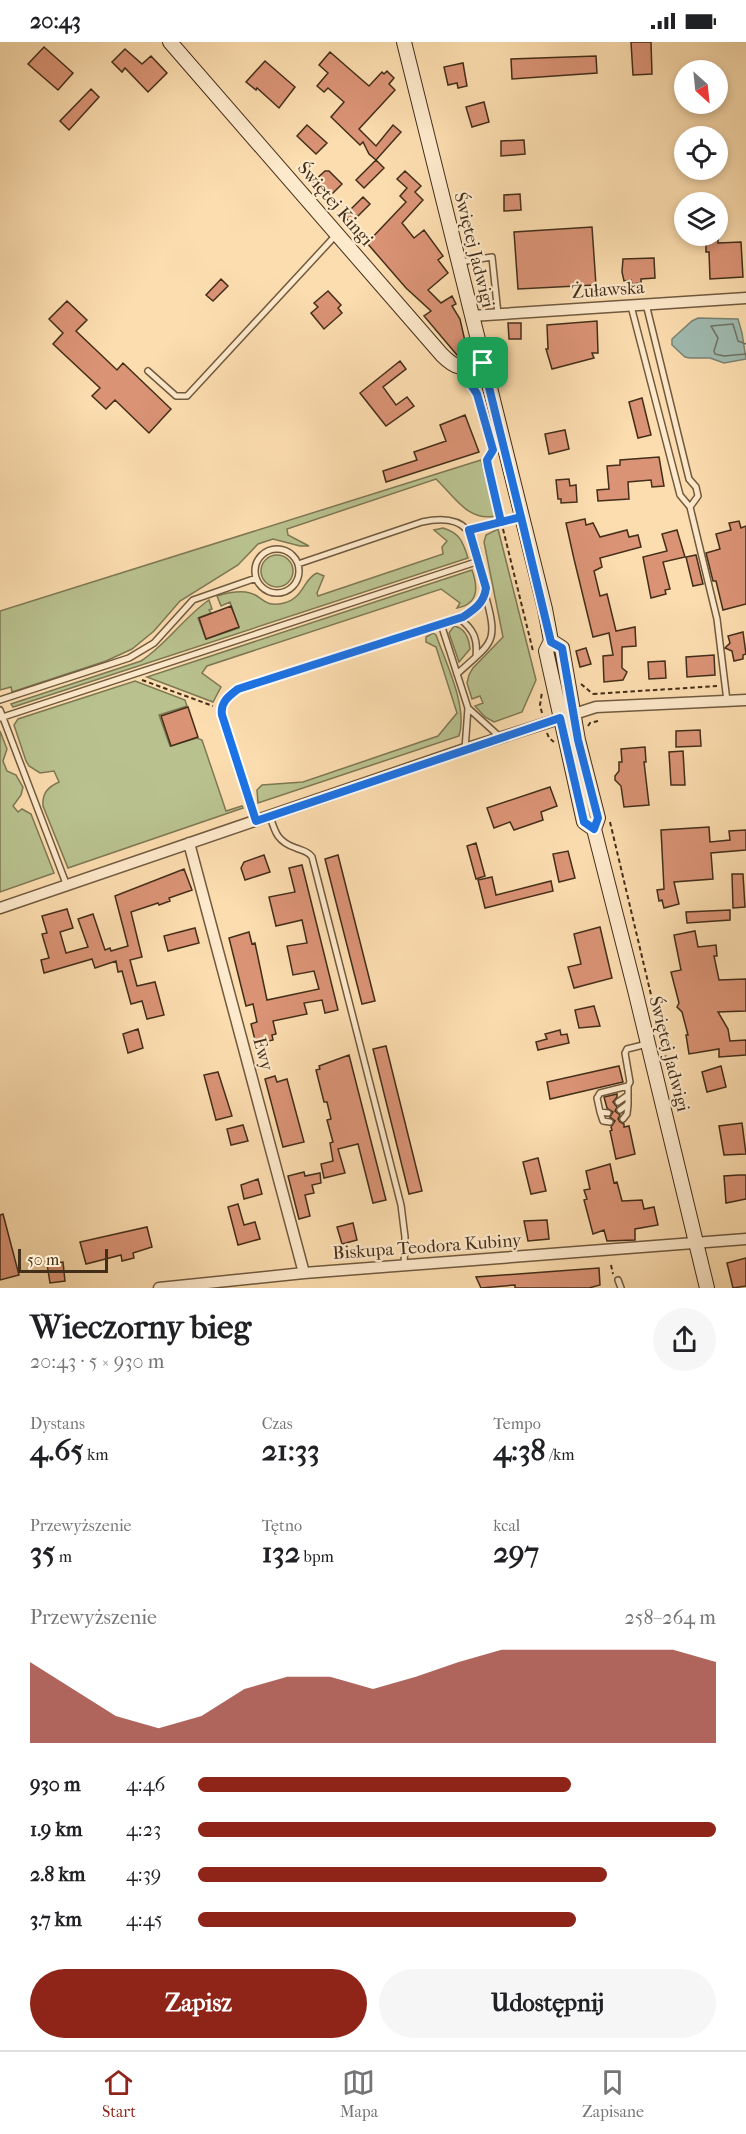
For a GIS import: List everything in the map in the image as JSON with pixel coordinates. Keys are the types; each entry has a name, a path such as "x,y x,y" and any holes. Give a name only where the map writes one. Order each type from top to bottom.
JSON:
{"main road":[{"name":"Świętej Kingi","path":"170,42 442,355 451,365 463,368"},
{"name":"Świętej Jadwigi","path":"404,42 551,642 546,651 584,822 594,829"},
{"path":"463,368 483,363"},
{"name":"Świętej Jadwigi","path":"551,642 562,648 578,740 598,818 594,829 707,1288"}],"street":[{"name":"Żuławska","path":"471,316 746,298"},
{"path":"0,908 465,749 596,707 746,700"},
{"name":"Ewy","path":"189,843 304,1273"},
{"name":"Biskupa Teodora Kubiny","path":"159,1288 304,1273 746,1239"}],"lane":[{"path":"148,371 176,396 187,396 337,234"},
{"path":"458,262 492,257 498,314"},
{"path":"646,304 689,479 696,487 698,496 690,507"},
{"path":"631,305 680,495 690,507 717,619 728,701"},
{"path":"469,530 521,517"},
{"path":"256,821 221,710 225,700 238,689 459,618 479,606 486,588 469,530 458,522 438,519 298,564"},
{"path":"269,550 283,550 290,553 298,564 298,577 295,584 284,592 277,593 264,589 256,578 255,564 263,553 269,550"},
{"path":"1,718 479,561"},
{"path":"0,700 129,658 153,643 193,600 256,578"},
{"path":"457,674 488,645 492,636 493,625 485,594"},
{"path":"459,618 472,630 476,638 478,645 476,656"},
{"path":"441,624 468,708 465,749"},
{"path":"468,708 491,727 500,738"},
{"path":"0,710 1,718 67,886"},
{"path":"270,816 278,838 285,844 308,851 312,857 401,1205 405,1237 404,1266"},
{"path":"622,1119 627,1114 630,1082 624,1053 627,1049 648,1044"},
{"path":"610,1122 603,1121 597,1098 600,1093 628,1086"},
{"path":"618,1102 628,1095"},
{"path":"598,1104 606,1105"},
{"path":"620,1110 628,1104"},
{"path":"600,1112 608,1113"},
{"path":"618,1280 621,1288"}],"path":[{"path":"463,368 479,401"},
{"path":"493,450 487,460 488,466 533,652"},
{"path":"575,684 584,686 593,694 594,699"},
{"path":"156,685 221,710"},
{"path":"593,694 726,686"},
{"path":"541,711 542,692"},
{"path":"609,817 672,1083"},
{"path":"611,1265 613,1273"}],"green space":[{"path":"481,460 495,516 485,517 469,511 455,500 436,479 287,529 288,535 309,546 273,539 258,544 238,565 180,601 154,631 132,649 106,661 12,692 11,687 0,690 0,611"},
{"path":"443,528 460,539 468,558 13,707 11,704 141,661 209,600 211,613 198,618 206,639 239,628 230,602 221,606 217,596 246,592 254,594 267,603 284,603 296,597 317,573 324,576 317,593 318,596 443,554 442,547 447,541 434,530"},
{"path":"498,529 536,680 522,712 494,722 485,717 475,706 483,703 480,696 472,699 467,683 473,668 503,637 484,542 486,535"},
{"path":"277,555 288,560 293,571 288,582 277,587 266,582 261,571 266,560"},
{"path":"472,570 475,594 473,599 464,606 457,608 460,603 441,589 207,666 202,673 221,687 213,702 147,677"},
{"path":"454,626 464,632 470,649 459,662 449,633"},
{"path":"433,633 436,635 455,685 461,712 459,736 258,803 257,790 262,785 303,782 438,736 457,713 436,647 426,642 426,637"},
{"path":"135,681 185,700 187,706 159,715 170,746 197,738 202,740 226,811 242,806 243,808 68,868 43,806 47,791 59,782 54,771 40,773 29,766 14,725 18,719"},
{"path":"0,731 7,749 3,761 7,771 16,775 23,787 21,795 13,806 18,812 22,809 31,814 54,873 0,892"}],"water":[{"path":"698,318 738,319 746,359 724,363 710,358 685,357 672,345 672,339"}],"building":[{"path":"631,42 651,42 652,74 633,75"},
{"path":"44,47 73,73 58,90 28,64"},
{"path":"125,49 142,64 151,56 167,73 148,92 125,68 122,72 112,62"},
{"path":"330,52 369,86 382,72 384,74 387,71 394,78 389,84 395,90 359,129 376,146 393,125 401,132 376,160 369,154 363,142 360,145 331,117 344,102 328,88 324,92 317,86 328,73 319,65"},
{"path":"596,56 597,73 512,79 511,59"},
{"path":"265,61 295,87 279,108 257,88 256,90 246,82"},
{"path":"463,63 467,86 458,88 457,83 448,85 444,67"},
{"path":"91,89 99,97 69,130 60,121"},
{"path":"484,102 489,122 472,127 466,107"},
{"path":"307,125 327,143 316,154 297,136"},
{"path":"524,140 525,154 501,156 501,141"},
{"path":"376,160 384,168 364,188 356,180"},
{"path":"325,171 329,171 342,184 328,198 313,182"},
{"path":"405,171 421,186 415,192 423,200 402,223 414,238 424,230 443,256 438,260 448,273 428,290 441,303 452,296 456,304 452,306 460,319 467,350 457,355 424,316 431,311 406,288 367,243 406,202 400,196 407,188 397,179"},
{"path":"520,194 521,210 504,211 504,195"},
{"path":"363,197 370,204 351,223 344,216"},
{"path":"592,227 596,285 518,289 514,232"},
{"path":"741,242 743,277 710,279 709,252 706,252 706,246 728,246 728,243"},
{"path":"654,258 655,278 641,279 641,283 632,284 631,280 624,281 623,259"},
{"path":"221,279 228,286 213,301 206,295"},
{"path":"328,291 341,305 338,308 342,313 324,329 311,313 318,307 314,303"},
{"path":"67,301 87,320 76,331 117,370 123,363 171,409 149,433 115,400 106,409 92,396 100,388 53,344 63,333 49,319"},
{"path":"597,321 598,353 592,353 594,358 552,369 546,349 548,349 547,325"},
{"path":"508,323 521,323 521,339 509,339"},
{"path":"400,361 406,369 383,387 396,405 407,397 414,406 386,426 360,393"},
{"path":"642,398 651,435 638,438 629,402"},
{"path":"465,415 479,452 386,482 383,471 417,460 414,452 446,441 440,425"},
{"path":"565,430 569,449 549,454 545,434"},
{"path":"659,457 664,486 652,487 651,480 628,482 629,499 598,501 597,490 609,489 607,466 620,465 620,460"},
{"path":"569,479 570,486 576,485 577,502 561,503 561,499 558,499 556,480"},
{"path":"585,519 586,525 593,523 600,537 627,530 629,537 638,535 641,547 600,558 602,567 594,571 600,596 607,594 616,631 635,627 636,646 622,647 622,668 627,672 623,680 604,682 603,656 613,655 609,633 593,637 574,559 566,523"},
{"path":"739,521 741,528 746,526 746,604 723,610 706,553 720,549 716,534 731,530 729,523"},
{"path":"677,530 685,557 663,562 670,589 665,590 666,594 651,598 643,557 667,551 662,534"},
{"path":"696,555 703,584 693,586 686,557"},
{"path":"231,606 239,627 206,639 199,618"},
{"path":"743,632 746,654 743,655 743,659 734,661 732,651 725,648 730,643 728,636"},
{"path":"586,648 591,664 580,667 576,651"},
{"path":"714,655 715,675 687,677 686,657"},
{"path":"665,661 666,678 649,679 648,662"},
{"path":"188,707 198,737 171,746 161,716"},
{"path":"700,730 701,746 676,747 676,731"},
{"path":"645,747 646,762 644,762 649,805 624,807 621,786 615,780 619,771 619,762 622,762 621,749"},
{"path":"683,751 685,785 671,785 669,752"},
{"path":"550,787 557,806 541,812 543,820 514,830 510,822 494,828 487,808"},
{"path":"709,827 710,842 730,840 729,831 746,830 746,850 711,853 713,879 674,882 679,904 664,908 662,900 659,901 657,890 664,889 661,830"},
{"path":"476,843 485,876 476,879 467,846"},
{"path":"568,851 575,878 559,882 553,854"},
{"path":"264,855 270,872 245,880 241,868 244,862"},
{"path":"338,855 375,1001 362,1004 325,859"},
{"path":"302,865 338,1010 325,1013 322,1000 304,1003 307,1014 273,1021 276,1034 272,1035 273,1040 256,1044 251,1024 257,1022 253,1004 246,1006 229,938 249,932 252,944 255,943 267,1000 319,989 314,971 293,975 287,946 307,943 302,920 276,926 269,897 295,892 289,868"},
{"path":"184,869 192,890 169,898 170,901 159,905 158,903 131,912 142,957 130,960 137,986 155,982 164,1015 147,1019 142,1001 131,1004 122,971 118,972 116,961 95,968 92,959 44,973 41,960 49,958 42,934 47,933 42,916 67,909 73,928 60,932 66,953 88,947 78,919 93,914 105,950 110,948 111,951 128,946 115,896"},
{"path":"732,874 743,874 745,907 733,908"},
{"path":"492,877 496,895 551,881 553,891 485,908 478,880"},
{"path":"730,910 730,920 687,923 686,912"},
{"path":"600,927 612,978 574,988 568,967 581,964 574,934"},
{"path":"195,928 199,943 168,951 164,936"},
{"path":"695,931 698,947 716,945 717,956 714,956 719,980 746,979 746,1011 718,1012 728,1029 730,1041 746,1040 746,1055 719,1057 719,1049 689,1054 686,1035 688,1035 682,1012 677,1007 679,1003 671,972 681,970 674,935"},
{"path":"594,1006 600,1026 579,1028 575,1010"},
{"path":"138,1029 143,1048 128,1053 123,1034"},
{"path":"560,1030 561,1035 567,1034 569,1043 538,1050 536,1042 547,1039 545,1034"},
{"path":"386,1046 422,1191 409,1194 373,1049"},
{"path":"349,1055 386,1200 373,1203 358,1144 338,1149 345,1173 324,1178 321,1164 333,1161 330,1143 333,1142 327,1120 331,1119 327,1102 324,1102 316,1070 320,1069 319,1066"},
{"path":"619,1066 623,1082 550,1099 547,1082"},
{"path":"721,1066 726,1087 707,1092 702,1072"},
{"path":"218,1072 232,1116 216,1120 204,1075"},
{"path":"275,1076 277,1082 287,1079 304,1142 283,1147 265,1079"},
{"path":"617,1094 613,1102 617,1107 615,1111 620,1115 618,1119 624,1127 629,1126 635,1154 616,1159 610,1131 615,1121 610,1117 613,1112 607,1108 604,1097"},
{"path":"742,1123 746,1154 724,1155 719,1126"},
{"path":"243,1125 248,1141 231,1145 227,1129"},
{"path":"538,1158 546,1191 531,1194 523,1162"},
{"path":"610,1164 614,1183 617,1182 622,1201 642,1200 644,1209 654,1207 658,1225 635,1229 635,1240 607,1241 604,1230 593,1234 584,1200 587,1199 584,1190 590,1189 586,1171"},
{"path":"304,1172 305,1176 320,1173 321,1183 312,1185 314,1193 305,1195 310,1216 299,1219 288,1176"},
{"path":"746,1175 746,1199 726,1203 724,1176"},
{"path":"258,1179 262,1194 244,1199 241,1185"},
{"path":"238,1204 244,1225 255,1222 260,1239 238,1245 228,1207"},
{"path":"3,1214 19,1275 0,1280 0,1215"},
{"path":"547,1220 549,1239 528,1241 524,1221"},
{"path":"353,1223 357,1240 342,1244 337,1227"},
{"path":"147,1227 152,1247 133,1253 134,1258 122,1261 121,1255 86,1264 80,1242"},
{"path":"746,1258 746,1286 733,1288 727,1263"},
{"path":"63,1262 65,1281 50,1283 47,1264"},
{"path":"599,1268 600,1285 589,1288 515,1288 515,1285 481,1288 476,1277"}],"route":[{"path":"483,363 463,368 477,394 488,429 493,450 487,460 488,466 501,522 521,517 551,642 562,648 578,740 598,818 594,829 584,822 560,718 256,821 222,715 221,710 229,695 238,689 463,617 479,606 485,594 486,588 469,530 521,517 483,363"}]}
